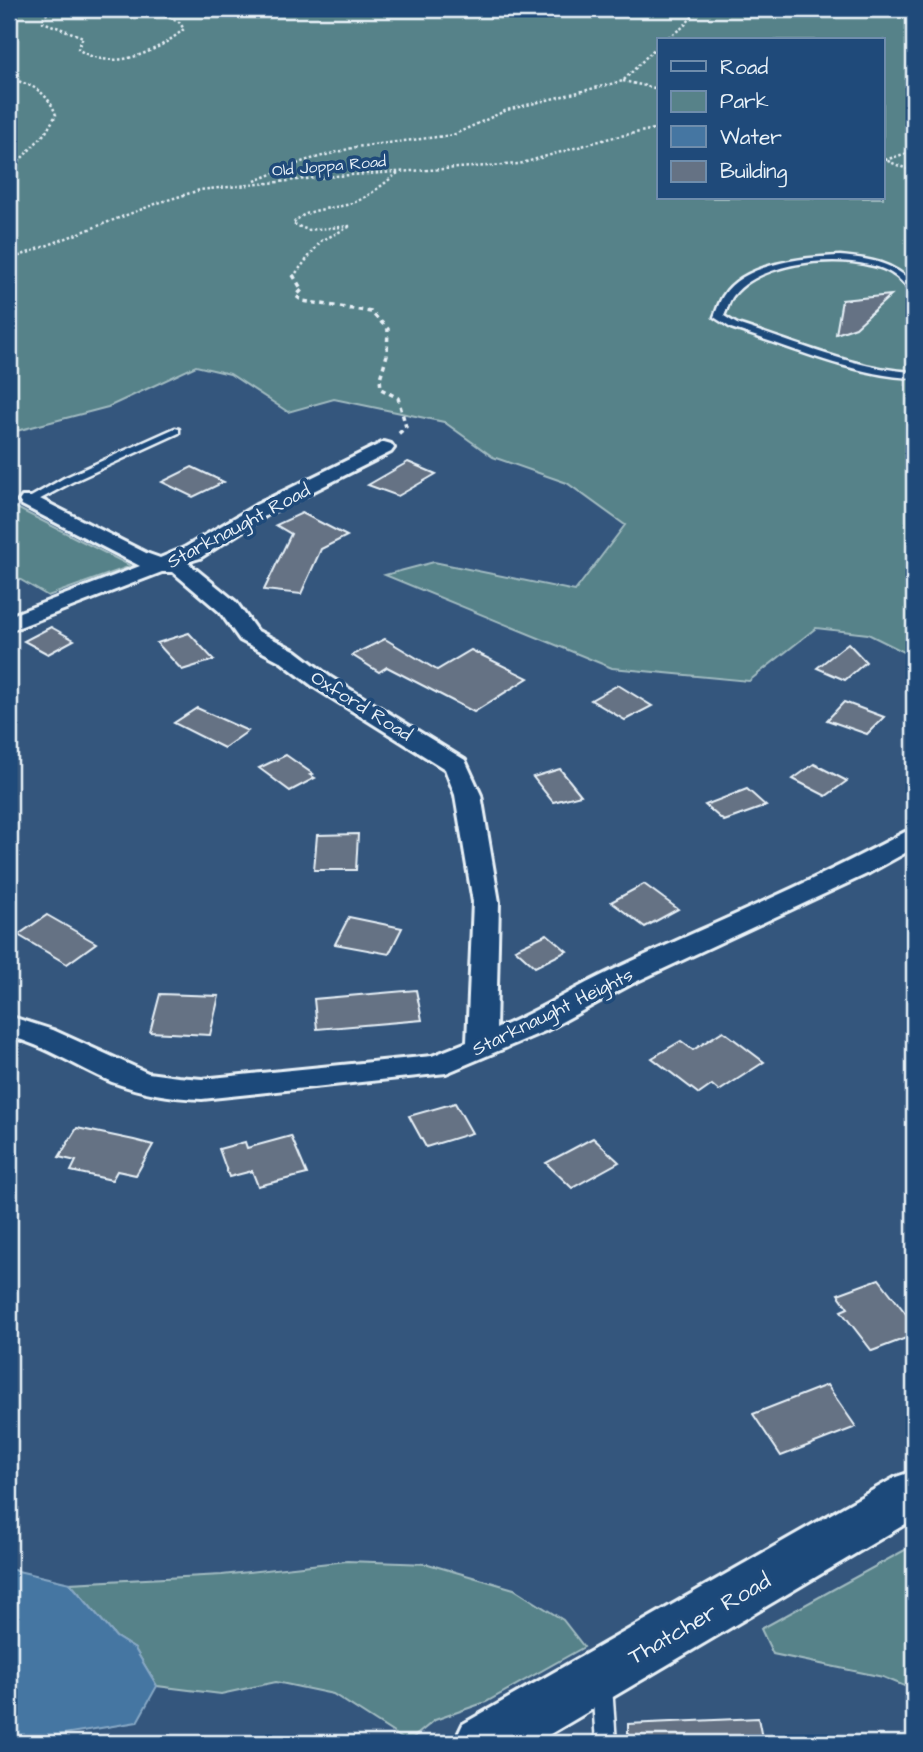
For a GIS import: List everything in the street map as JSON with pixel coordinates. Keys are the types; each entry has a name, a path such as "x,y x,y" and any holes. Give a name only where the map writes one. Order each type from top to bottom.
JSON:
{"main road":[{"name":"Thatcher Road","path":"483,1743 914,1493"}],"street":[{"name":"Starknaught Road","path":"9,624 164,566 224,535 263,509 384,448"},
{"name":"Oxford Road","path":"29,501 138,558 164,566 178,566 228,607 248,635 288,656 322,682 456,765 468,795 486,902 481,1047"},
{"name":"Starknaught Heights","path":"9,1026 37,1032 137,1080 163,1086 202,1089 436,1066 535,1024 621,976 837,878 914,838"}],"lane":[{"path":"914,289 909,280 888,266 863,260 825,257 780,264 731,290 720,303 719,317 734,326 861,367 892,374 914,374"},
{"path":"29,501 79,474 174,431"},
{"path":"601,1675 606,1743"}],"path":[{"path":"62,9 44,15 43,22 83,37 78,49 84,56 125,59 149,53 184,29 179,22 148,9"},
{"path":"667,38 683,27 699,9"},
{"path":"623,81 657,46"},
{"path":"9,79 27,82 40,89 53,106 56,115 46,132 9,172"},
{"path":"224,186 259,180 304,161 356,147 453,135 500,112 623,81 657,89"},
{"name":"Old Joppa Road","path":"9,260 158,203 200,190 519,164 657,128"},
{"path":"884,159 914,151"},
{"path":"884,159 914,172"},
{"path":"384,448 406,426 398,398 381,389 380,378 387,355 388,329 371,312 303,301 296,296 302,290 292,276 306,264 309,254 325,237 351,226 308,230 293,224 307,214 354,203 401,172"}],"green space":[{"path":"9,9 914,9 914,657 868,634 816,628 749,681 612,668 385,575 434,562 575,591 625,525 567,483 493,457 444,422 334,399 288,412 230,374 196,366 108,407 9,433"},
{"path":"9,504 131,566 48,596 9,573"},
{"path":"914,1545 914,1690 883,1677 773,1654 761,1629"},
{"path":"347,1561 428,1564 514,1589 563,1620 584,1647 486,1702 435,1720 408,1742 333,1694 276,1682 221,1694 157,1686 135,1649 116,1637 70,1583 222,1575"}],"water":[{"path":"9,1569 70,1583 116,1637 135,1649 157,1686 137,1722 9,1743"}],"building":[{"path":"891,295 856,327 836,334 842,300"},
{"path":"408,462 436,474 398,496 368,485"},
{"path":"192,467 224,482 193,497 162,482"},
{"path":"302,513 347,536 321,549 301,594 264,590 291,534 276,525"},
{"path":"51,627 74,640 48,654 24,641"},
{"path":"189,633 214,660 182,670 157,643"},
{"path":"385,639 437,670 471,650 528,678 474,712 387,667 379,672 352,655"},
{"path":"848,643 866,662 845,680 817,668"},
{"path":"618,685 652,706 625,720 591,700"},
{"path":"844,702 884,717 867,734 827,720"},
{"path":"197,708 248,731 224,748 174,723"},
{"path":"286,755 315,778 290,791 259,768"},
{"path":"814,764 847,781 826,796 793,779"},
{"path":"560,769 581,795 553,802 533,777"},
{"path":"747,789 766,806 724,821 705,805"},
{"path":"358,834 356,870 314,870 317,835"},
{"path":"644,884 678,909 645,927 611,902"},
{"path":"47,915 96,943 67,964 18,935"},
{"path":"349,917 402,928 389,954 335,944"},
{"path":"547,934 567,951 535,967 515,949"},
{"path":"416,990 422,1020 317,1029 314,999"},
{"path":"160,994 219,996 210,1035 150,1032"},
{"path":"723,1031 764,1062 719,1091 712,1085 699,1094 652,1058 681,1041 693,1050"},
{"path":"455,1103 472,1133 426,1147 409,1116"},
{"path":"77,1128 153,1145 136,1175 117,1171 112,1180 71,1171 76,1161 59,1157"},
{"path":"291,1136 307,1174 258,1186 252,1171 229,1177 219,1149 245,1142 247,1148"},
{"path":"593,1138 619,1162 572,1188 546,1163"},
{"path":"879,1279 914,1324 914,1335 872,1351 841,1311 848,1308 838,1294"},
{"path":"827,1385 856,1427 781,1456 753,1414"},
{"path":"758,1718 763,1743 628,1743 628,1724"}]}
